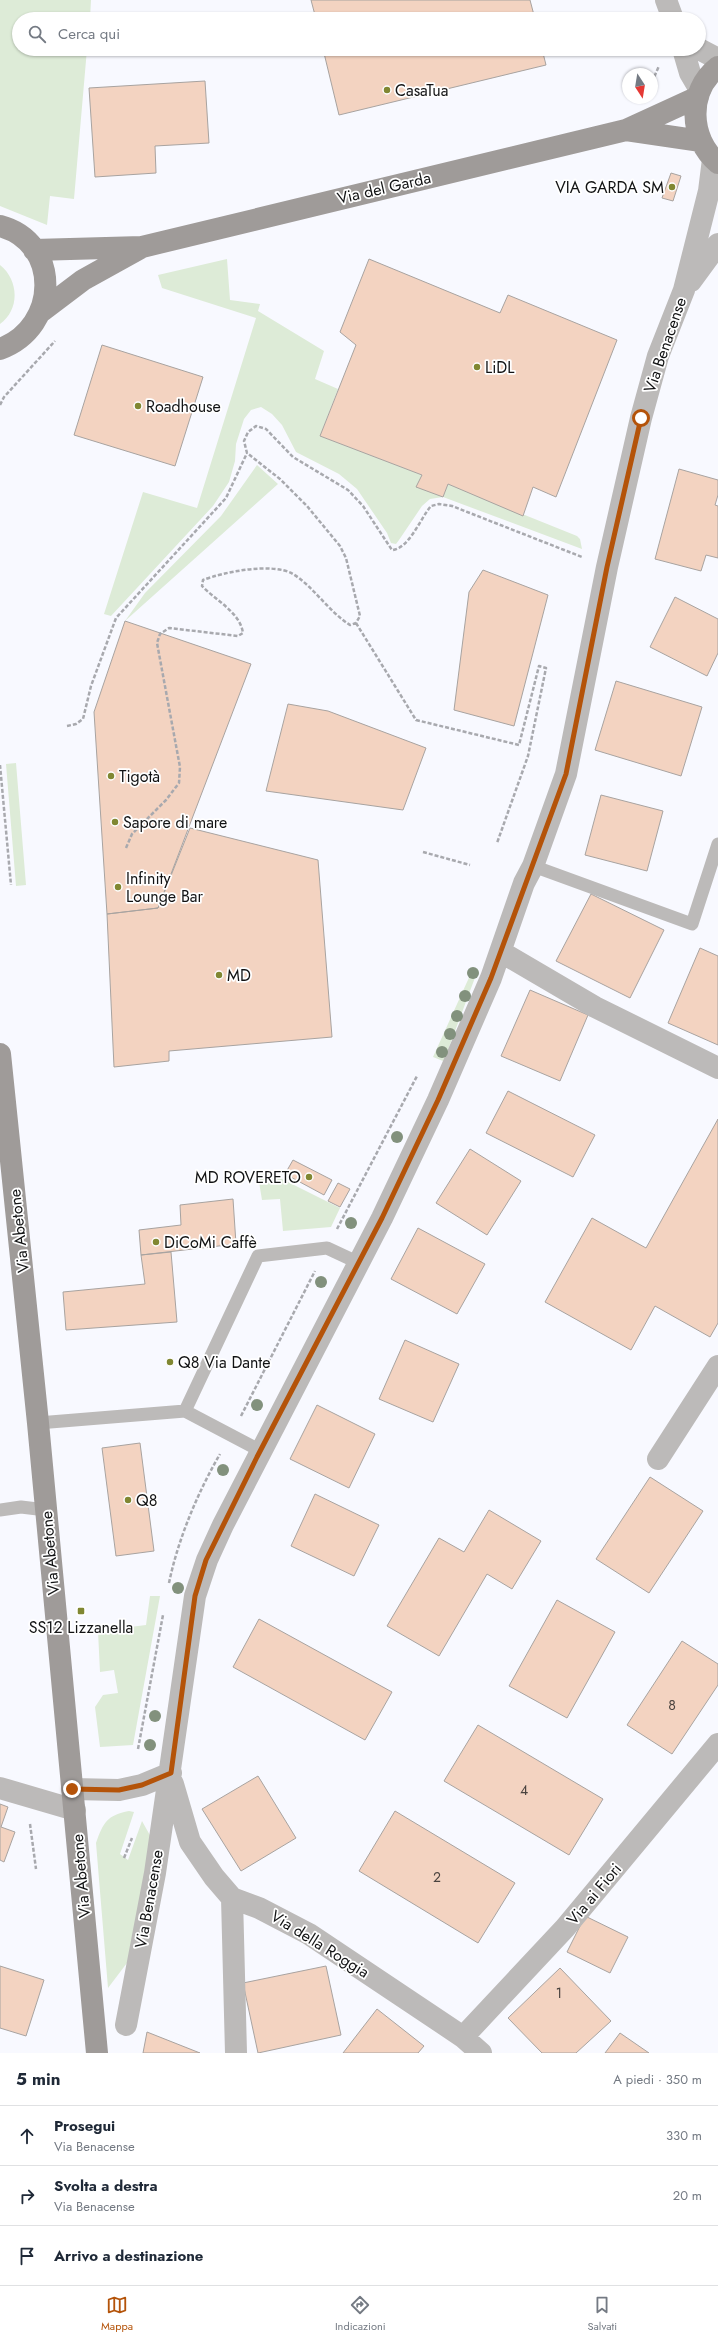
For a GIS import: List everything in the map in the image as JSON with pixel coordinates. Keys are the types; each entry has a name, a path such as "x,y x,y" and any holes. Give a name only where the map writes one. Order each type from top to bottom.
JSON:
{"main road":[{"path":"716,161 701,141 695,119 699,93 707,79 718,67"},
{"name":"Via del Garda","path":"34,250 142,247 626,130 699,93"},
{"name":"Via del Garda","path":"626,130 701,141"},
{"path":"0,226 22,237 34,250 43,268 46,287 42,311 26,335 6,347 0,364"},
{"name":"Via del Garda","path":"42,311 83,280 142,247"},
{"name":"Via Abetone","path":"0,1054 38,1422 74,1800 96,2053"}],"street":[{"path":"666,0 671,12"},
{"path":"706,53 718,59"},
{"path":"686,56 690,73 699,93"},
{"path":"684,290 716,161"},
{"path":"684,290 718,244"},
{"name":"Via Benacense","path":"126,2025 152,1888 171,1773 195,1596 206,1560 357,1262 382,1218 438,1100 501,952 524,883 533,866 566,774 607,567 641,418 658,356 684,290"},
{"path":"501,952 595,1007 718,1068"},
{"path":"658,1459 718,1366"},
{"name":"Via ai Fiori","path":"463,2037 565,1928 718,1744"},
{"path":"0,1788 74,1800 142,1785 171,1773"},
{"name":"Via della Roggia","path":"171,1773 179,1811 190,1842 214,1877 232,1898 259,1908 309,1934 463,2037 481,2053"},
{"path":"232,1898 236,2053"}],"lane":[{"path":"533,866 692,924 718,844"},
{"path":"185,1410 258,1256 327,1248 357,1262"},
{"path":"38,1422 185,1410 261,1451"},
{"path":"0,1510 21,1507 46,1510"}],"path":[{"path":"126,848 132,834 166,800 179,783 180,767 157,643 160,634 169,628 238,636 243,632 242,626 236,617 202,586 202,580 218,574 246,570 277,569 292,574 344,622 350,625 356,623 360,616 346,558 340,546 307,506 280,479 247,453 244,441 248,432 256,426 266,429 293,457 348,490 363,506 392,550 398,549 405,544 431,506 439,504 452,506 607,567"},
{"path":"67,726 76,724 83,719 91,686 116,618 226,498 247,453"},
{"path":"356,623 416,720 519,745 539,666 546,668 528,756 497,843"},
{"path":"0,765 11,885"},
{"path":"423,852 470,865"},
{"path":"342,1220 418,1074"},
{"path":"243,1412 312,1279"},
{"path":"29,1819 36,1869"}],"green space":[{"path":"0,0 91,0 90,12 12,12 12,56 86,56 74,199 50,196 47,225 0,206"},
{"path":"227,259 230,300 260,304 258,311 324,351 315,379 338,389 320,436 422,475 417,487 443,497 430,499 422,506 396,544 391,543 387,533 357,489 339,474 296,452 282,425 272,414 261,407 251,410 244,419 236,444 235,461 229,482 213,506 111,616 104,614 143,492 197,508 256,318 162,288 158,275"},
{"path":"0,265 11,279 15,295 11,311 7,318 0,324"},
{"path":"257,465 278,484 125,621 145,593 221,516"},
{"path":"448,484 577,536 580,539 582,549 443,497"},
{"path":"16,763 26,885 16,886 6,764"},
{"path":"472,971 476,975 443,1061 433,1057"},
{"path":"257,1170 264,1170 340,1208 331,1227 283,1231 280,1199 262,1200"},
{"path":"150,1596 160,1596 133,1745 100,1747 95,1707 103,1695 118,1693 114,1670 100,1672 98,1631 146,1625"},
{"path":"129,1811 134,1812 120,1854 128,1860 142,1821 152,1839 130,1959 108,1988 96,1843 101,1830 107,1821 116,1815"}],"building":[{"path":"311,0 530,0 533,12 314,12"},
{"name":"CasaTua","path":"325,56 544,56 546,65 339,115"},
{"path":"205,81 209,143 155,146 156,173 95,177 89,88"},
{"name":"VIA GARDA SM","path":"671,173 681,176 673,201 662,198"},
{"name":"LiDL","path":"369,259 500,313 508,295 617,340 556,497 533,487 523,516 448,484 443,497 416,487 422,475 320,436 356,345 340,332"},
{"name":"Roadhouse","path":"102,345 203,377 175,466 74,435"},
{"path":"679,469 718,480 718,495 715,505 718,506 718,558 706,555 701,571 655,559"},
{"path":"483,570 548,595 514,726 454,710 469,592"},
{"path":"675,597 718,619 718,653 707,676 650,647"},
{"path":"125,621 251,664 158,908 107,914 94,712"},
{"path":"616,681 702,707 681,776 595,750"},
{"path":"288,704 328,711 426,748 403,810 266,791"},
{"path":"601,795 663,811 647,871 585,855"},
{"name":"MD","path":"190,828 318,860 332,1037 169,1051 169,1061 114,1067 107,914 158,908"},
{"path":"591,894 664,930 630,998 556,961"},
{"path":"700,948 718,956 718,1045 668,1023"},
{"path":"530,990 588,1015 560,1081 501,1056"},
{"path":"508,1091 595,1135 573,1177 486,1133"},
{"path":"718,1119 718,1323 710,1337 655,1306 631,1350 545,1302 592,1218 646,1248"},
{"path":"470,1149 521,1181 487,1235 436,1203"},
{"name":"MD ROVERETO","path":"293,1160 332,1180 324,1195 285,1174"},
{"path":"338,1183 350,1189 340,1207 328,1201"},
{"path":"233,1199 236,1244 141,1255 139,1230 181,1225 180,1205"},
{"path":"418,1228 485,1264 457,1314 391,1279"},
{"path":"171,1252 177,1322 66,1330 63,1292 145,1284 141,1255"},
{"path":"405,1340 459,1364 433,1422 379,1399"},
{"path":"317,1405 375,1434 349,1488 290,1459"},
{"name":"Q8","path":"140,1443 154,1551 116,1556 102,1448"},
{"path":"650,1477 703,1511 649,1593 596,1559"},
{"path":"315,1494 379,1525 354,1576 291,1546"},
{"path":"489,1510 541,1541 512,1589 487,1574 439,1656 387,1626 439,1538 464,1552"},
{"path":"557,1600 615,1632 567,1718 509,1686"},
{"path":"259,1619 392,1692 365,1740 233,1667"},
{"path":"682,1641 718,1664 718,1685 672,1754 627,1725"},
{"path":"478,1725 603,1799 569,1855 444,1781"},
{"path":"258,1776 296,1838 241,1871 202,1809"},
{"path":"0,1804 8,1807 1,1827 15,1832 4,1862 0,1860"},
{"path":"395,1811 515,1883 478,1943 359,1871"},
{"path":"585,1916 628,1937 610,1973 567,1952"},
{"path":"0,1966 44,1980 26,2036 0,2028"},
{"path":"326,1966 341,2035 258,2053 243,1983"},
{"path":"560,1968 611,2021 576,2053 542,2053 508,2018"},
{"path":"377,2009 424,2046 418,2053 343,2053"},
{"path":"147,2032 200,2053 143,2053"},
{"path":"620,2033 649,2053 605,2053"}],"place":[{"name":"CasaTua","path":"387,90"},
{"name":"VIA GARDA SM","path":"672,187"},
{"name":"LiDL","path":"477,367"},
{"name":"Roadhouse","path":"138,406"},
{"name":"Tigotà","path":"111,776"},
{"name":"Sapore di mare","path":"115,822"},
{"name":"Infinity Lounge Bar","path":"118,887"},
{"name":"MD","path":"219,975"},
{"name":"MD ROVERETO","path":"309,1177"},
{"name":"DiCoMi Caffè","path":"156,1242"},
{"name":"Q8 Via Dante","path":"170,1362"},
{"name":"Q8","path":"128,1500"},
{"name":"SS12 Lizzanella","path":"81,1611"}],"route":[{"path":"72,1789 119,1790 142,1785 171,1773 175,1734 195,1596 206,1560 357,1262 382,1218 438,1100 491,978 524,883 533,866 566,774 607,567 641,418"}]}
